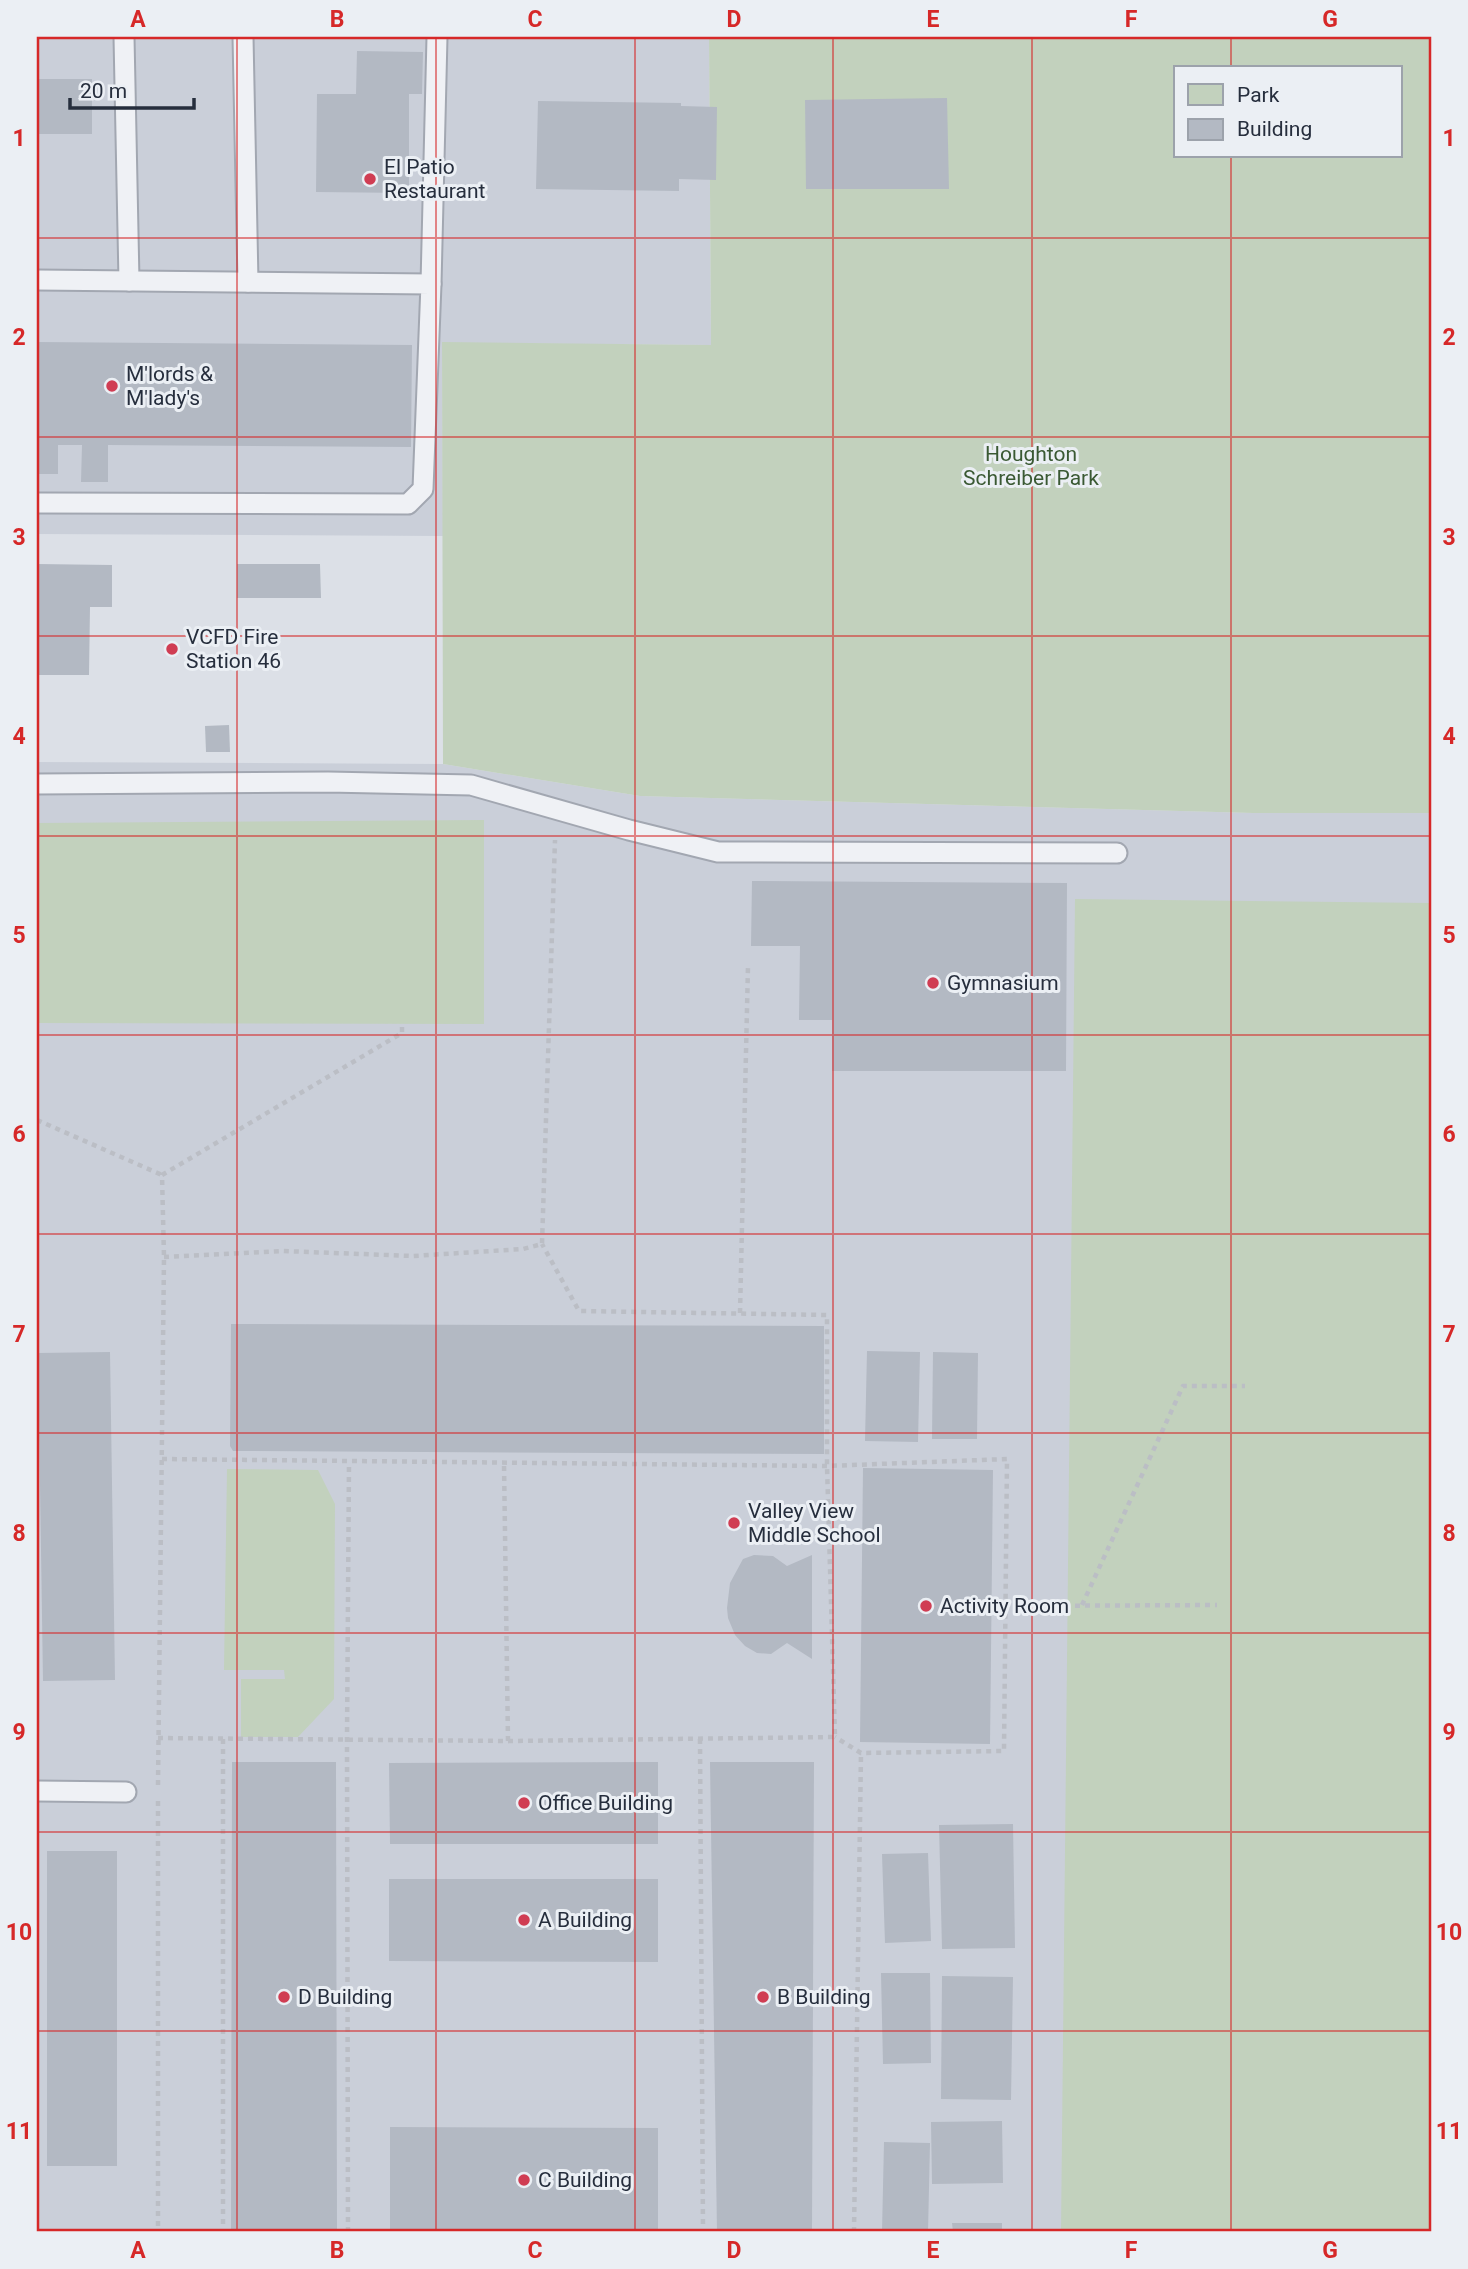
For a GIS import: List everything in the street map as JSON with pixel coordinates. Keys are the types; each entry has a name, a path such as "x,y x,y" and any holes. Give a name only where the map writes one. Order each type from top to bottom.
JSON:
{"lane":[{"path":"124,37 129,281"},
{"path":"243,37 248,282"},
{"path":"37,503 408,504 423,489 437,37"},
{"path":"37,280 430,284"},
{"path":"37,784 328,782 471,785 718,852 1117,853"},
{"path":"37,1791 125,1792"}],"path":[{"path":"555,809 542,1244 579,1311 827,1315 827,1466 835,1737"},
{"path":"740,1313 748,966"},
{"path":"162,1175 402,1033 402,1024"},
{"path":"37,1120 162,1175"},
{"path":"158,2232 158,1738 164,1258 162,1175"},
{"path":"164,1258 283,1251 413,1256 523,1249 542,1244"},
{"path":"1082,1605 1183,1386 1245,1386"},
{"path":"158,1738 508,1741 835,1737 861,1753 1004,1751 1007,1460 827,1466 162,1460"},
{"path":"348,2232 349,1462"},
{"path":"504,1463 508,1741"},
{"path":"1005,1606 1217,1605"},
{"path":"223,1739 223,2232"},
{"path":"699,1739 703,2232"},
{"path":"854,2232 861,1753"}],"shaded area":[{"path":"37,37 709,37 711,345 442,343 443,536 37,534"},
{"name":"Valley View Middle School","path":"37,762 443,764 640,796 1253,813 1431,813 1431,2232 37,2232"}],"green space":[{"name":"Houghton Schreiber Park","path":"709,37 1431,37 1431,813 1253,813 640,796 443,764 442,342 711,345"},
{"path":"484,820 484,1024 37,1023 37,823"},
{"path":"1075,899 1431,903 1431,2232 1061,2232"},
{"path":"227,1469 318,1470 335,1504 334,1699 298,1737 241,1737 241,1679 285,1679 284,1670 224,1670"}],"building":[{"path":"357,51 423,52 422,94 409,94 409,193 316,192 317,94 356,94"},
{"path":"37,79 92,79 92,134 37,134"},
{"path":"947,98 949,189 806,189 805,100"},
{"path":"538,101 681,103 681,106 717,107 716,180 679,179 679,191 536,189"},
{"path":"37,342 412,345 411,447 108,445 108,482 81,482 82,445 58,445 58,474 37,474"},
{"path":"37,564 112,565 112,607 90,607 89,675 37,675"},
{"path":"237,564 320,564 321,598 237,598"},
{"path":"229,725 230,752 206,752 205,726"},
{"name":"Gymnasium","path":"752,881 1067,883 1066,1071 832,1071 832,1020 799,1020 800,946 751,946"},
{"path":"231,1324 824,1326 824,1454 233,1451 230,1446"},
{"path":"867,1351 920,1352 918,1442 865,1441"},
{"path":"110,1352 115,1680 43,1681 38,1353"},
{"path":"933,1352 978,1353 977,1439 932,1439"},
{"name":"Activity Room","path":"863,1468 993,1470 990,1744 860,1742"},
{"path":"754,1555 773,1556 787,1566 812,1555 812,1659 787,1643 771,1654 757,1653 745,1646 735,1635 727,1608 730,1583 743,1559"},
{"name":"D Building","path":"232,1762 336,1762 337,2232 231,2232"},
{"name":"Office Building","path":"658,1762 658,1844 390,1844 389,1763"},
{"name":"B Building","path":"710,1762 814,1762 812,2232 717,2232"},
{"path":"1013,1824 1015,1948 942,1949 939,1825"},
{"path":"47,1851 117,1851 117,2166 47,2166"},
{"path":"928,1853 931,1941 885,1943 882,1854"},
{"name":"A Building","path":"389,1879 658,1879 658,1962 389,1961"},
{"path":"881,1973 930,1973 931,2063 883,2064"},
{"path":"942,1976 1013,1977 1011,2100 941,2099"},
{"path":"1002,2121 1003,2183 932,2184 931,2122"},
{"name":"C Building","path":"390,2127 658,2128 658,2232 390,2232"},
{"path":"884,2142 930,2143 928,2232 882,2232"},
{"path":"952,2223 1002,2223 1002,2232 953,2232"}],"place":[{"name":"El Patio Restaurant","path":"370,179"},
{"name":"M'lords & M'lady's","path":"112,386"},
{"name":"VCFD Fire Station 46","path":"172,649"},
{"name":"Gymnasium","path":"933,983"},
{"name":"Valley View Middle School","path":"734,1523"},
{"name":"Activity Room","path":"926,1606"},
{"name":"Office Building","path":"524,1803"},
{"name":"A Building","path":"524,1920"},
{"name":"D Building","path":"284,1997"},
{"name":"B Building","path":"763,1997"},
{"name":"C Building","path":"524,2180"}]}
